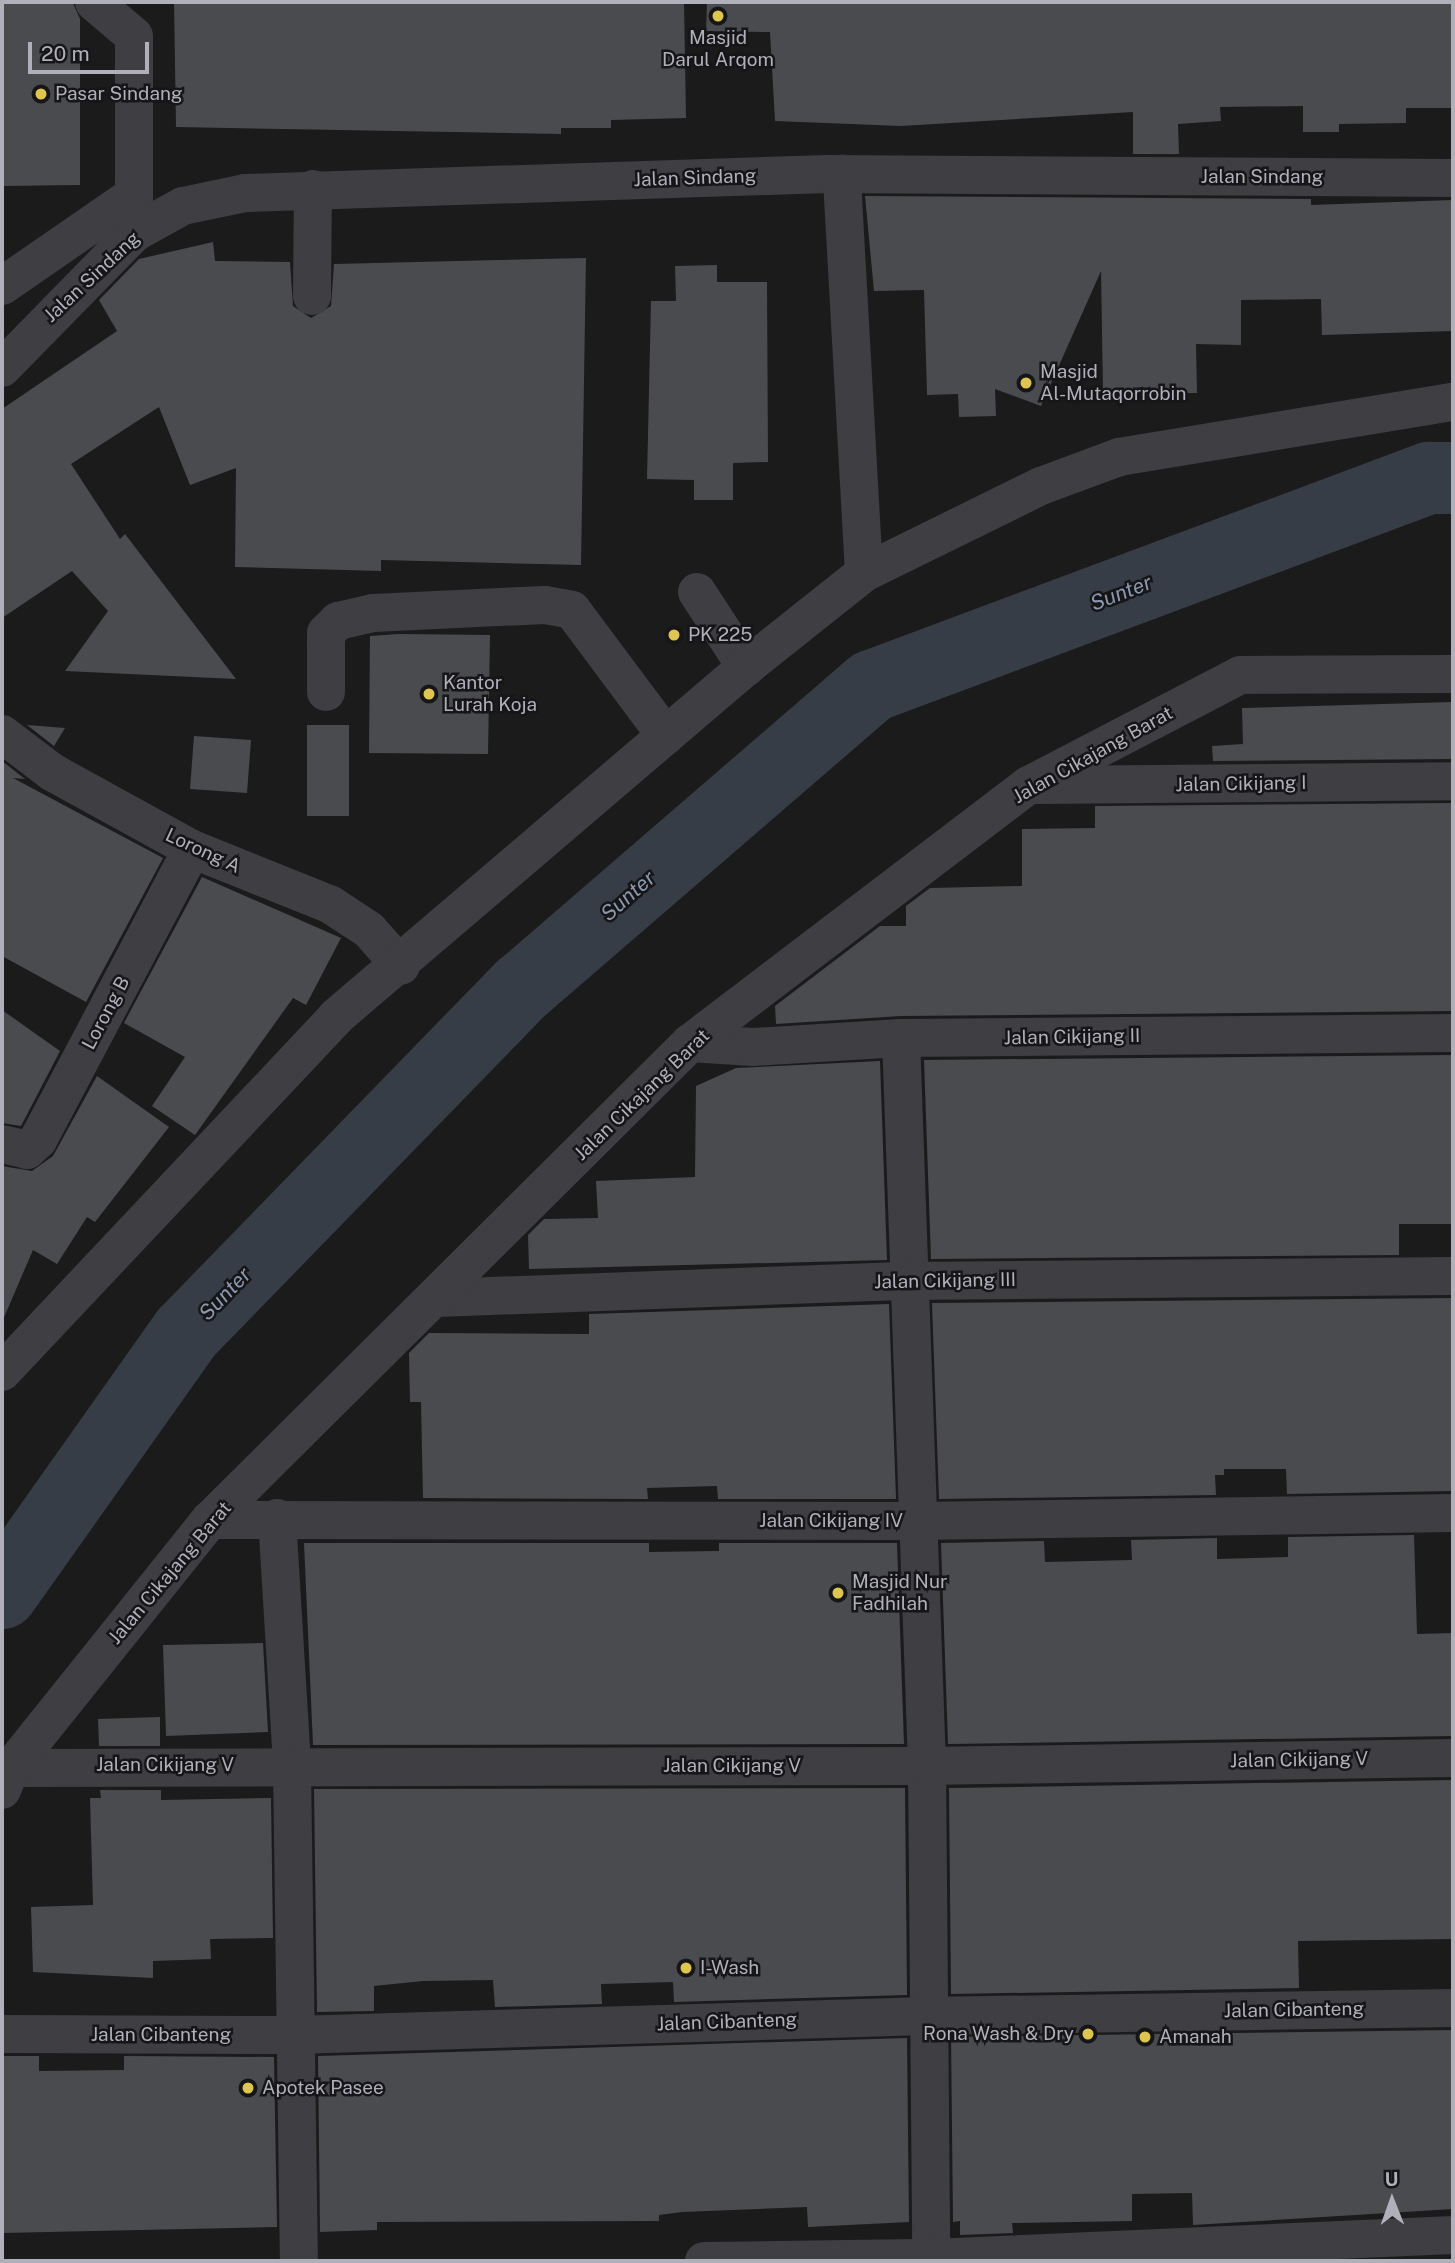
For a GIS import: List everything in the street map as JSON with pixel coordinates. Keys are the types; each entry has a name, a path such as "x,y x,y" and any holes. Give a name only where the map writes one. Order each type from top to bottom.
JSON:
{"street":[{"path":"94,2 134,36 134,233"},
{"path":"842,174 864,573"},
{"name":"Jalan Sindang","path":"2,368 134,233 183,206 245,193 842,174 1453,178"},
{"path":"312,296 313,189"},
{"path":"2,286 134,195"},
{"path":"2,1372 336,1017 401,966 746,667 864,573 1099,463 1453,401"},
{"path":"697,592 746,667"},
{"path":"326,692 327,633 338,621 373,612 545,605 572,610 666,736"},
{"name":"Jalan Cikajang Barat","path":"6,1779 209,1520 437,1298 690,1043 1029,785 1240,675 1453,674"},
{"name":"Lorong A","path":"2,734 52,772 192,849 331,905 369,930 401,966"},
{"name":"Jalan Cikijang I","path":"1029,785 1453,781"},
{"name":"Lorong B","path":"2,1144 27,1150 38,1140 192,849"},
{"name":"Jalan Cikijang II","path":"690,1043 753,1047 901,1038 1453,1033"},
{"path":"901,1038 916,1521 927,1766 926,2016 931,2260"},
{"name":"Jalan Cikijang III","path":"437,1298 909,1281 1453,1276"},
{"name":"Jalan Cikijang IV","path":"209,1520 916,1521 1453,1513"},
{"path":"277,1518 292,1766 299,2261"},
{"name":"Jalan Cikijang V","path":"6,1779 292,1766 927,1766 1453,1758"},
{"name":"Jalan Cibanteng","path":"2,2034 294,2035 926,2016 1453,2008"},
{"path":"704,2261 931,2260 1453,2235"}],"building":[{"path":"174,2 684,2 686,118 611,120 611,128 561,128 561,134 176,127"},
{"path":"707,2 1453,2 1453,108 1406,108 1406,123 1339,124 1339,132 1303,132 1303,106 1220,107 1221,121 1178,124 1179,154 1133,154 1133,112 901,126 775,121 770,32 706,31"},
{"name":"Pasar Sindang","path":"2,3 73,3 80,19 80,185 2,186"},
{"path":"865,196 1311,199 1311,205 1453,200 1453,331 1322,335 1321,299 1241,300 1241,345 1196,344 1197,393 1103,394 1101,271 1041,406 995,389 996,416 959,417 958,394 927,395 924,290 874,291"},
{"path":"213,242 215,261 290,262 293,306 311,318 331,306 334,264 586,258 581,565 381,560 381,571 235,567 236,468 190,485 159,407 71,464 120,539 125,534 236,679 65,671 108,611 72,571 2,618 2,409 117,331 99,300 139,259"},
{"path":"717,265 717,282 767,282 768,462 733,463 733,500 694,500 694,480 647,479 651,301 676,301 675,266"},
{"name":"Kantor Lurah Koja","path":"490,635 488,754 369,753 370,636"},
{"path":"1453,702 1453,759 1213,761 1212,746 1243,744 1242,708"},
{"path":"27,725 65,728 54,746"},
{"path":"307,725 349,725 349,816 307,816"},
{"path":"194,736 251,740 247,793 190,789"},
{"path":"2,761 25,779 13,778 163,858 86,1002 2,956"},
{"path":"1453,803 1453,1011 901,1016 776,1024 775,1006 880,926 906,926 906,906 930,888 1022,886 1022,829 1095,828 1095,806"},
{"path":"202,877 341,938 306,1005 293,998 195,1135 152,1106 185,1057 124,1023"},
{"path":"2,1010 60,1051 21,1126 2,1123"},
{"path":"1453,1055 1453,1224 1399,1224 1399,1255 931,1259 924,1060"},
{"path":"880,1061 887,1260 529,1269 528,1235 544,1219 598,1218 596,1181 695,1177 696,1086 736,1068"},
{"path":"97,1076 169,1127 95,1222 87,1217 57,1264 33,1250 2,1322 2,1166 32,1171 53,1156"},
{"path":"1453,1298 1453,1491 1287,1494 1286,1469 1224,1469 1224,1475 1215,1475 1216,1495 939,1499 932,1303"},
{"path":"889,1304 896,1499 718,1499 717,1486 647,1488 648,1499 423,1498 421,1402 410,1402 409,1353 429,1333 589,1334 589,1314"},
{"path":"1414,1535 1417,1634 1453,1633 1453,1736 948,1744 941,1543 1044,1541 1045,1562 1132,1560 1131,1540 1217,1538 1217,1559 1288,1557 1288,1537"},
{"path":"304,1543 649,1543 649,1552 719,1551 719,1543 897,1543 904,1744 313,1745"},
{"path":"263,1643 268,1732 166,1736 163,1645"},
{"path":"160,1717 160,1746 99,1746 98,1719"},
{"path":"1453,1780 1453,1939 1298,1941 1299,1988 951,1994 949,1788"},
{"path":"905,1788 907,1995 674,2002 673,1982 601,1984 602,2004 495,2007 493,1980 423,1981 374,1986 374,2011 317,2012 314,1789"},
{"path":"100,1790 161,1790 161,1800 271,1798 273,1938 210,1939 211,1959 153,1961 153,1978 33,1972 31,1907 93,1905 90,1798 101,1798"},
{"path":"1453,2030 1453,2209 1193,2225 1192,2193 1132,2194 1132,2221 1012,2223 1013,2233 960,2235 960,2221 953,2222 951,2037"},
{"path":"907,2038 909,2222 808,2227 807,2207 682,2212 659,2215 659,2221 377,2222 377,2230 320,2232 318,2056"},
{"path":"2,2056 39,2056 39,2071 124,2070 124,2056 274,2057 277,2227 2,2233"}],"waterway":[{"name":"Sunter","path":"2,1593 186,1333 523,987 872,686 1429,478 1453,478"}],"place":[{"name":"Masjid Darul Arqom","path":"718,16"},
{"name":"Pasar Sindang","path":"41,94"},
{"name":"Masjid Al-Mutaqorrobin","path":"1026,383"},
{"name":"PK 225","path":"674,635"},
{"name":"Kantor Lurah Koja","path":"429,694"},
{"name":"Masjid Nur Fadhilah","path":"838,1593"},
{"name":"I-Wash","path":"686,1968"},
{"name":"Rona Wash & Dry","path":"1088,2034"},
{"name":"Amanah","path":"1145,2037"},
{"name":"Apotek Pasee","path":"248,2088"}]}
